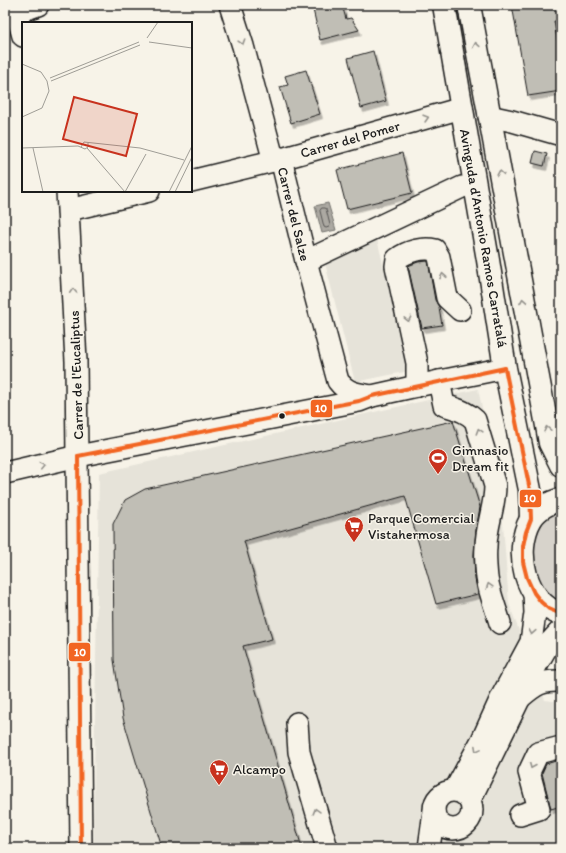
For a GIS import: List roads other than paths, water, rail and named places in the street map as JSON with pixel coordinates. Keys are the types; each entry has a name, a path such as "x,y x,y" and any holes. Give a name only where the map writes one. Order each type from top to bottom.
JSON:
{"main road":[{"name":"Avinguda d'Antonio Ramos Carratalá","path":"444,5 505,368 530,490 531,519"},
{"name":"Avinguda d'Antonio Ramos Carratalá","path":"469,5 550,443 561,465"},
{"path":"561,499 545,506 531,519 523,546 523,562 527,578 534,593 549,609 561,614"}],"street":[{"path":"22,34 12,12 38,5"},
{"name":"Carrer del Salze","path":"230,5 243,46 272,154 281,159 338,381"},
{"name":"Carrer del Pomer","path":"192,181 281,159 462,108"},
{"path":"489,116 561,135"},
{"path":"306,261 462,187"},
{"path":"68,201 141,192"},
{"name":"Carrer de l'Eucaliptus","path":"68,201 76,360 78,456 81,848"},
{"path":"417,386 417,363 396,266 397,259 403,255 428,248 435,250 439,257 447,298 460,310"},
{"path":"5,473 78,456 359,401 372,396 438,381 505,368"},
{"path":"314,409 328,401 333,396 338,381"},
{"path":"338,381 343,388 349,392 372,396"},
{"path":"438,381 444,405 462,410 470,414 475,420 495,486 495,496 487,533 486,564 487,579 500,623"},
{"path":"463,795 482,740 502,696 531,642 535,613 534,593"},
{"path":"463,795 550,642 561,630"},
{"path":"518,700 538,684 551,681 561,681"},
{"path":"297,723 299,752 327,848"},
{"path":"520,815 539,809 529,772 538,753 561,747"},
{"path":"429,848 434,812 436,800 441,795 448,791 463,795 473,806 473,813 466,826 454,830 447,829 440,825 434,812"},
{"path":"441,848 461,828"}],"water":[{"path":"328,203 336,230 322,233 315,206"}],"place":[{"name":"Gimnasio Dream fit","path":"438,475"},
{"name":"Parque Comercial Vistahermosa","path":"354,543"},
{"name":"Alcampo","path":"219,786"}]}
